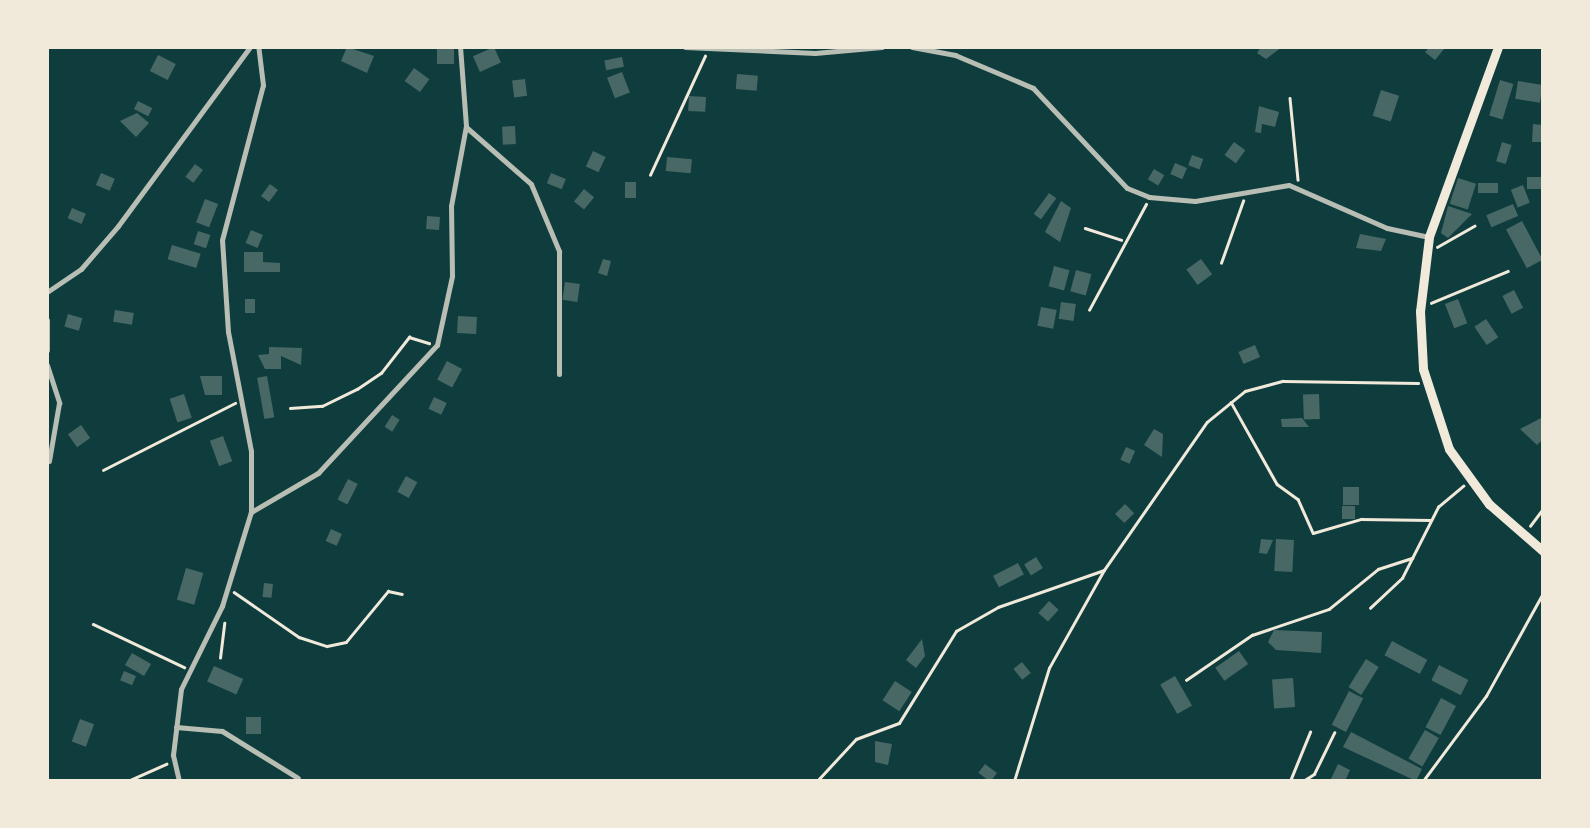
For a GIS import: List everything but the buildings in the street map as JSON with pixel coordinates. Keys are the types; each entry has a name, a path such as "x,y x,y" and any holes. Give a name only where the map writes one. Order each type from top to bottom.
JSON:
{"main road":[{"path":"1498,47 1428,242 1420,311 1425,383 1449,449 1472,481 1525,537 1543,551"}],"street":[{"path":"47,292 81,269 118,226 250,47"},
{"path":"178,781 173,765 176,727 187,668 222,606 251,512 253,464 228,332 222,240 262,85 258,47"},
{"path":"251,512 318,473 437,345 450,290 451,206 466,126 460,47"},
{"path":"685,47 708,50 882,47"},
{"path":"912,47 955,55 1033,88 1127,188 1149,197 1171,202 1245,194 1278,185 1299,187 1387,228 1428,242"},
{"path":"466,126 531,184 559,251 559,374"},
{"path":"47,320 47,350"},
{"path":"47,365 59,403 49,461"},
{"path":"176,727 222,731 298,778"}],"path":[{"path":"650,175 708,50"},
{"path":"1290,98 1299,187"},
{"path":"1221,263 1245,194"},
{"path":"1089,310 1121,240 1149,197"},
{"path":"1428,242 1446,245 1474,226"},
{"path":"1085,228 1121,240"},
{"path":"1420,311 1508,271"},
{"path":"289,408 322,406 357,389 380,373 409,337 437,345"},
{"path":"1014,781 1049,668 1104,570 1208,422 1231,401 1283,381 1425,383"},
{"path":"103,470 240,399"},
{"path":"1231,401 1277,484 1298,499 1313,533 1361,519 1430,520"},
{"path":"1370,608 1402,578 1430,520 1455,489 1472,481"},
{"path":"1525,537 1543,509"},
{"path":"1186,680 1252,635 1329,609 1378,569 1412,558"},
{"path":"817,781 856,739 899,723 957,631 998,607 1104,570"},
{"path":"228,589 299,637 327,646 346,642 388,591 401,594"},
{"path":"1423,781 1486,696 1543,593"},
{"path":"220,658 222,606"},
{"path":"93,624 187,668"},
{"path":"1290,781 1310,732"},
{"path":"1303,781 1314,774 1334,733"},
{"path":"128,781 155,765 173,765"}]}
